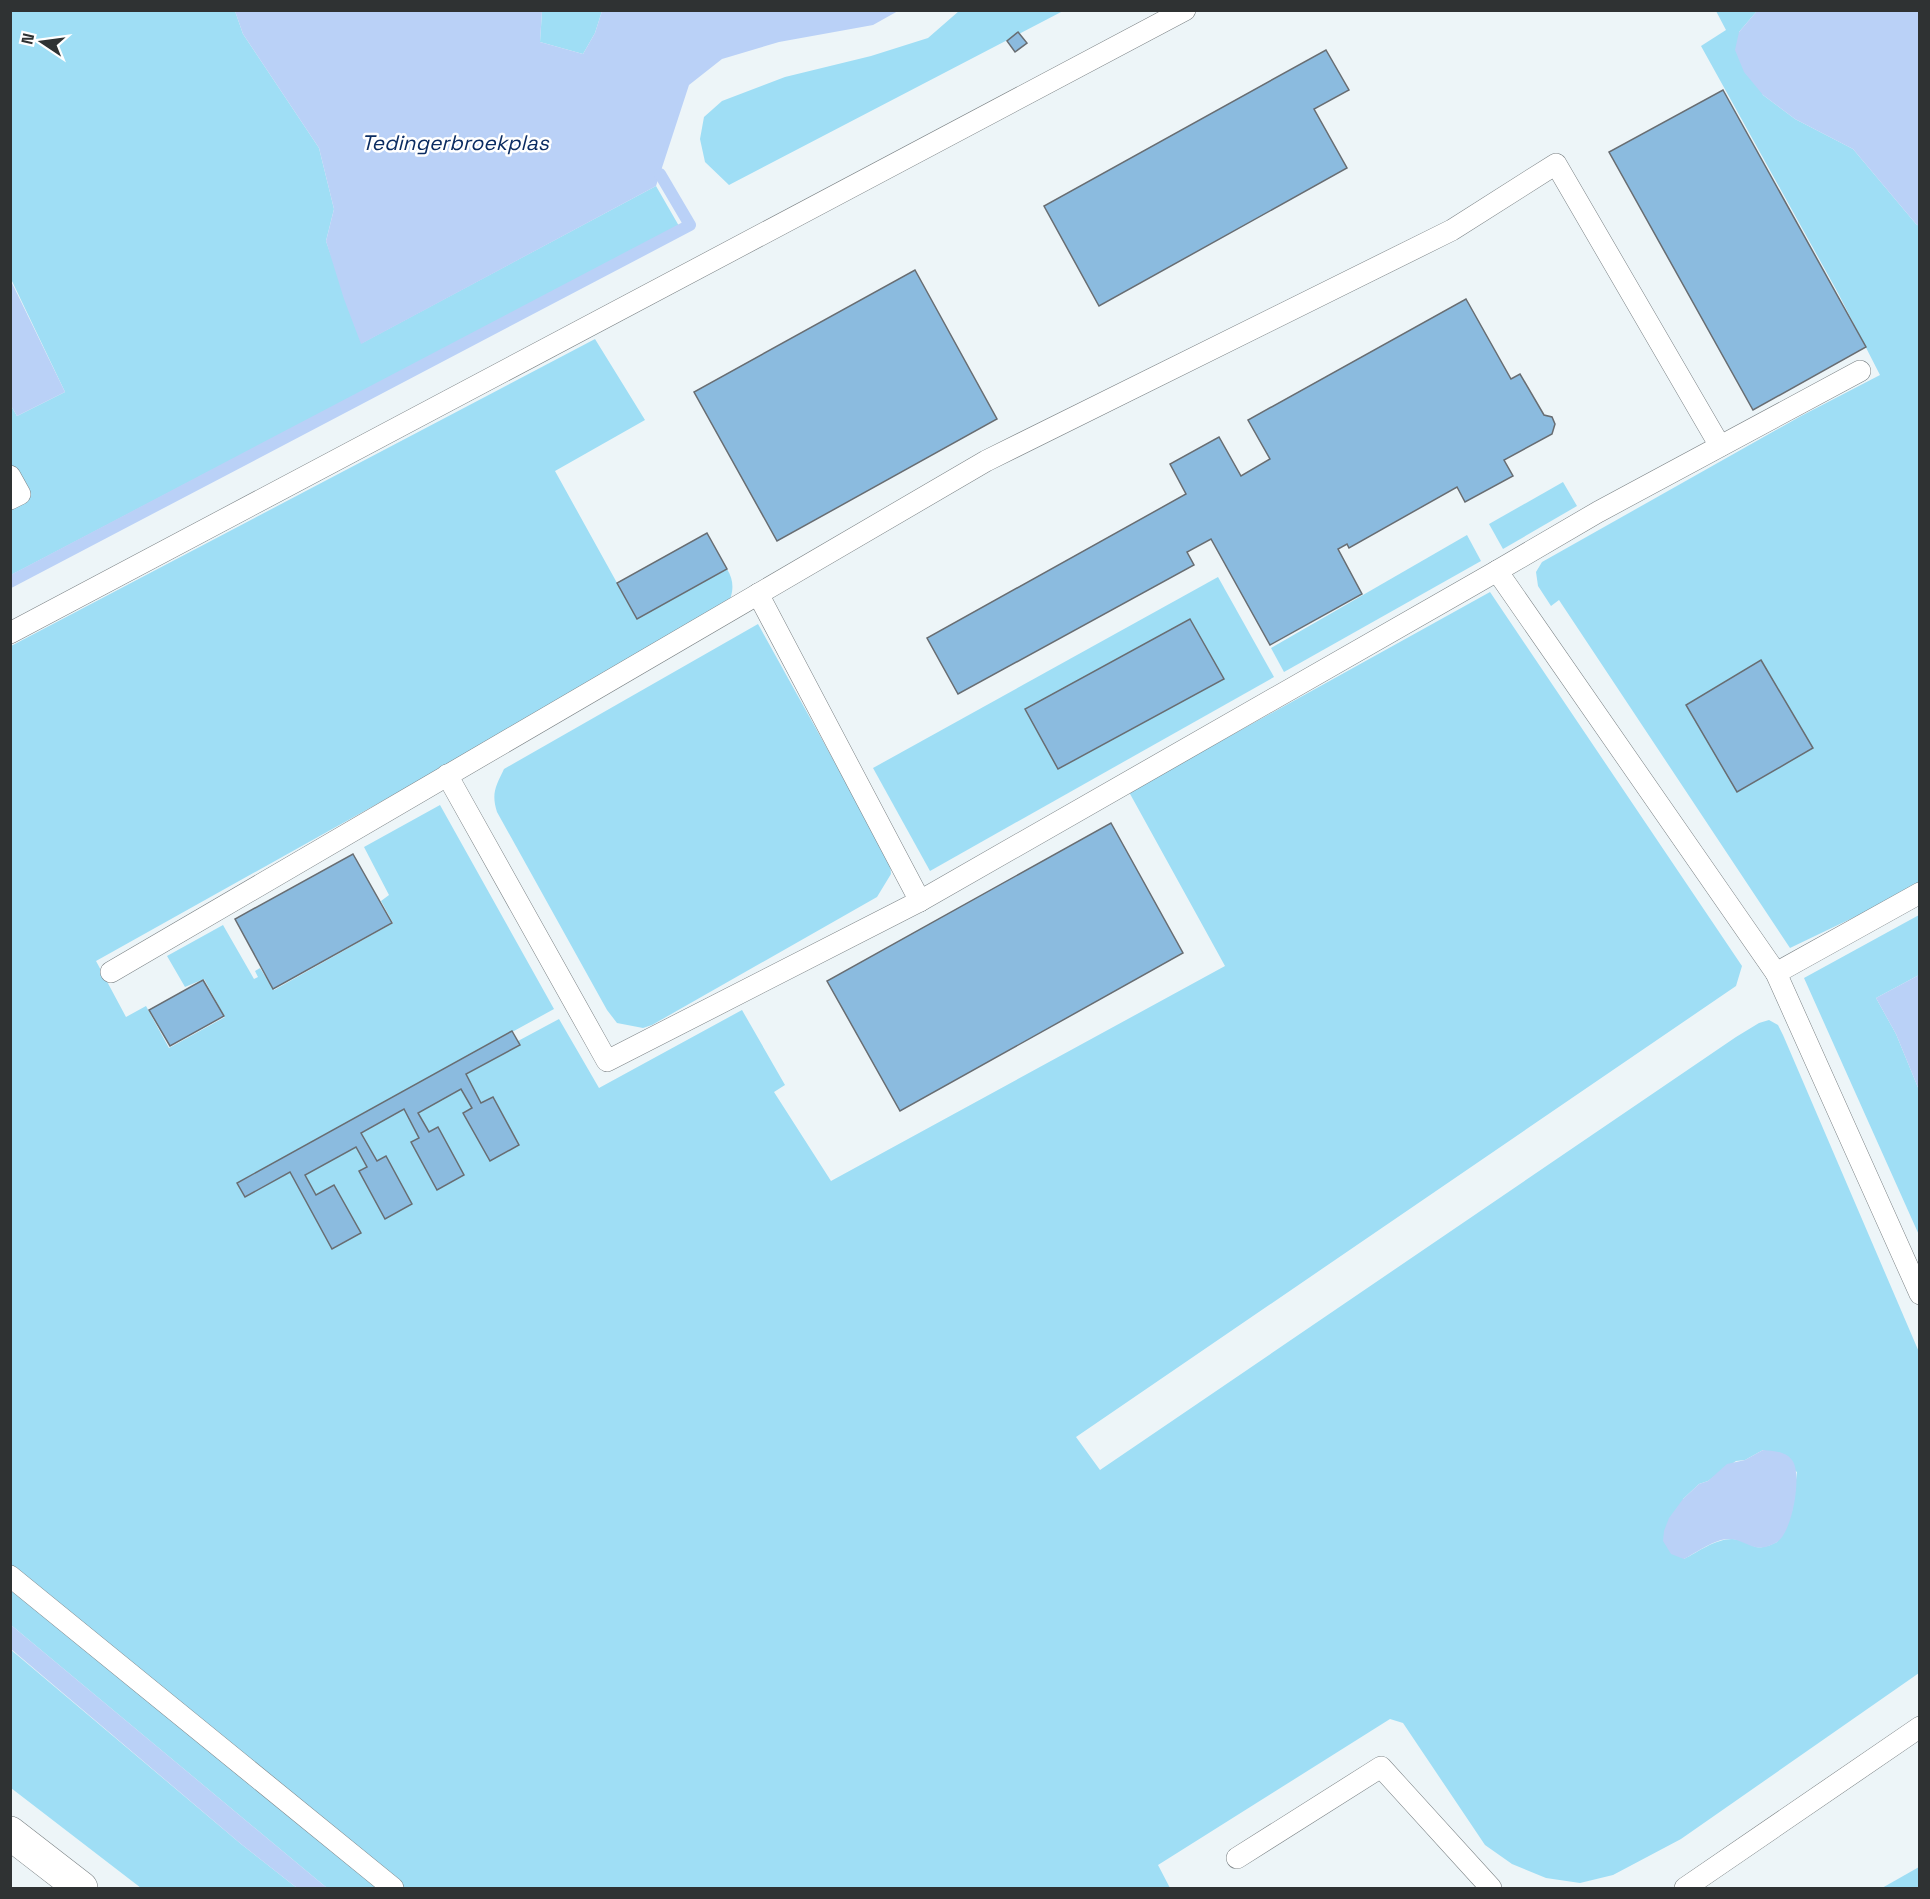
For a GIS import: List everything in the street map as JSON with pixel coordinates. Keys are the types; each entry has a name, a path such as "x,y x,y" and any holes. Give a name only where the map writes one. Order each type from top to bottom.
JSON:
{"highway":[{"path":"10,1833 81,1888"}],"lane":[{"path":"10,633 1185,10"},
{"path":"111,972 986,461 1452,230 1556,164 1720,446"},
{"path":"447,775 607,1061 920,901 1598,512 1860,371"},
{"path":"10,476 20,494 10,499"},
{"path":"1497,572 1776,973 1920,1294"},
{"path":"758,594 920,901"},
{"path":"1776,973 1920,893"},
{"path":"10,1576 393,1888"},
{"path":"1685,1888 1920,1727"},
{"path":"1237,1858 1381,1767 1491,1888"}],"shaded area":[{"path":"11,11 235,11 243,34 319,148 334,209 326,241 362,343 656,186 679,226 11,575 10,404 17,416 65,392 11,279"},
{"path":"542,11 602,11 595,33 583,54 540,42"},
{"path":"959,11 1063,11 729,185 705,162 700,139 704,117 722,101 785,77 871,56 928,38"},
{"path":"1716,11 1757,11 1739,32 1763,95 1795,119 1853,149 1919,226 1919,886 1790,948 1559,600 1551,606 1538,586 1536,572 1542,562 1801,416 1880,375 1838,293 1701,46 1726,30"},
{"path":"595,339 645,420 555,471 637,619 727,569 732,580 732,590 730,600 724,610 96,961 126,1017 146,1006 169,1048 225,1017 204,979 185,987 167,956 223,925 254,979 258,977 255,971 260,968 274,990 393,923 381,901 389,895 364,847 440,805 554,1009 237,1183 245,1197 519,1045 518,1041 559,1019 599,1088 742,1010 785,1085 774,1092 831,1181 1225,966 1129,792 1490,592 1742,966 1736,986 1076,1437 1100,1470 1736,1037 1759,1023 1769,1020 1778,1025 1783,1035 1919,1352 1919,1673 1681,1839 1613,1875 1580,1883 1546,1878 1512,1864 1485,1845 1403,1723 1390,1719 1158,1865 1170,1888 327,1888 11,1625 11,646","holes":["1763,1450 1797,1472 1792,1511 1777,1542 1757,1547 1739,1540 1726,1540 1713,1543 1684,1559 1683,1499 1699,1484 1708,1481 1736,1461 1745,1460"]},
{"path":"1563,482 1577,506 1503,549 1489,524"},
{"path":"1467,535 1481,561 1284,672 1271,648"},
{"path":"1218,577 1274,677 930,871 873,768"},
{"path":"758,624 890,862 891,874 877,897 652,1025 643,1028 617,1023 607,1010 497,812 494,795 497,785 504,769"},
{"path":"1919,915 1919,975 1876,998 1896,1034 1919,1090 1919,1235 1804,978"},
{"path":"10,1649 241,1844 297,1888 141,1888 11,1788"},
{"path":"1919,1867 1919,1888 1882,1888"}],"water":[{"name":"Tedingerbroekplas","path":"235,11 542,11 540,42 583,54 595,33 602,11 898,11 873,25 779,42 722,59 689,85 656,186 361,344 326,241 334,209 319,148 243,34"},
{"path":"1757,11 1919,11 1919,226 1853,149 1795,119 1763,95 1744,72 1735,50 1739,32"},
{"path":"10,279 65,392 17,416 10,404"},
{"path":"1919,975 1919,1090 1896,1034 1876,998"},
{"path":"1763,1450 1786,1455 1795,1467 1796,1490 1791,1516 1777,1542 1761,1548 1729,1539 1711,1544 1684,1559 1671,1554 1663,1541 1664,1531 1669,1518 1683,1499 1727,1464 1745,1460"},
{"path":"11,1625 327,1888 297,1888 241,1844 11,1649"}],"building":[{"path":"1018,32 1027,43 1015,52 1007,41"},
{"path":"1326,50 1349,90 1314,109 1347,168 1099,306 1044,206"},
{"path":"1723,90 1866,347 1753,410 1609,152"},
{"path":"915,270 997,419 777,541 694,392"},
{"path":"1466,299 1511,379 1520,374 1544,415 1552,417 1555,424 1552,434 1504,460 1513,476 1465,502 1457,487 1349,548 1347,544 1338,549 1362,594 1270,645 1211,539 1187,552 1194,565 958,694 927,638 1186,494 1170,464 1219,437 1241,476 1270,459 1248,420"},
{"path":"707,533 727,569 637,619 617,583"},
{"path":"1190,619 1224,679 1058,769 1025,709"},
{"path":"1761,660 1813,748 1737,792 1686,705"},
{"path":"1111,823 1183,953 900,1111 827,981"},
{"path":"353,854 392,923 273,989 235,919"},
{"path":"203,980 224,1016 170,1046 149,1010"},
{"path":"512,1031 520,1045 466,1074 481,1103 493,1097 519,1145 490,1161 463,1113 472,1108 461,1089 418,1113 429,1132 438,1127 464,1175 437,1190 411,1142 419,1138 404,1109 361,1133 377,1161 386,1156 412,1204 385,1219 359,1171 367,1167 356,1147 305,1175 316,1195 334,1185 361,1233 332,1249 290,1172 245,1197 237,1183"}],"waterway":[{"path":"10,582 690,225 660,174"}]}
